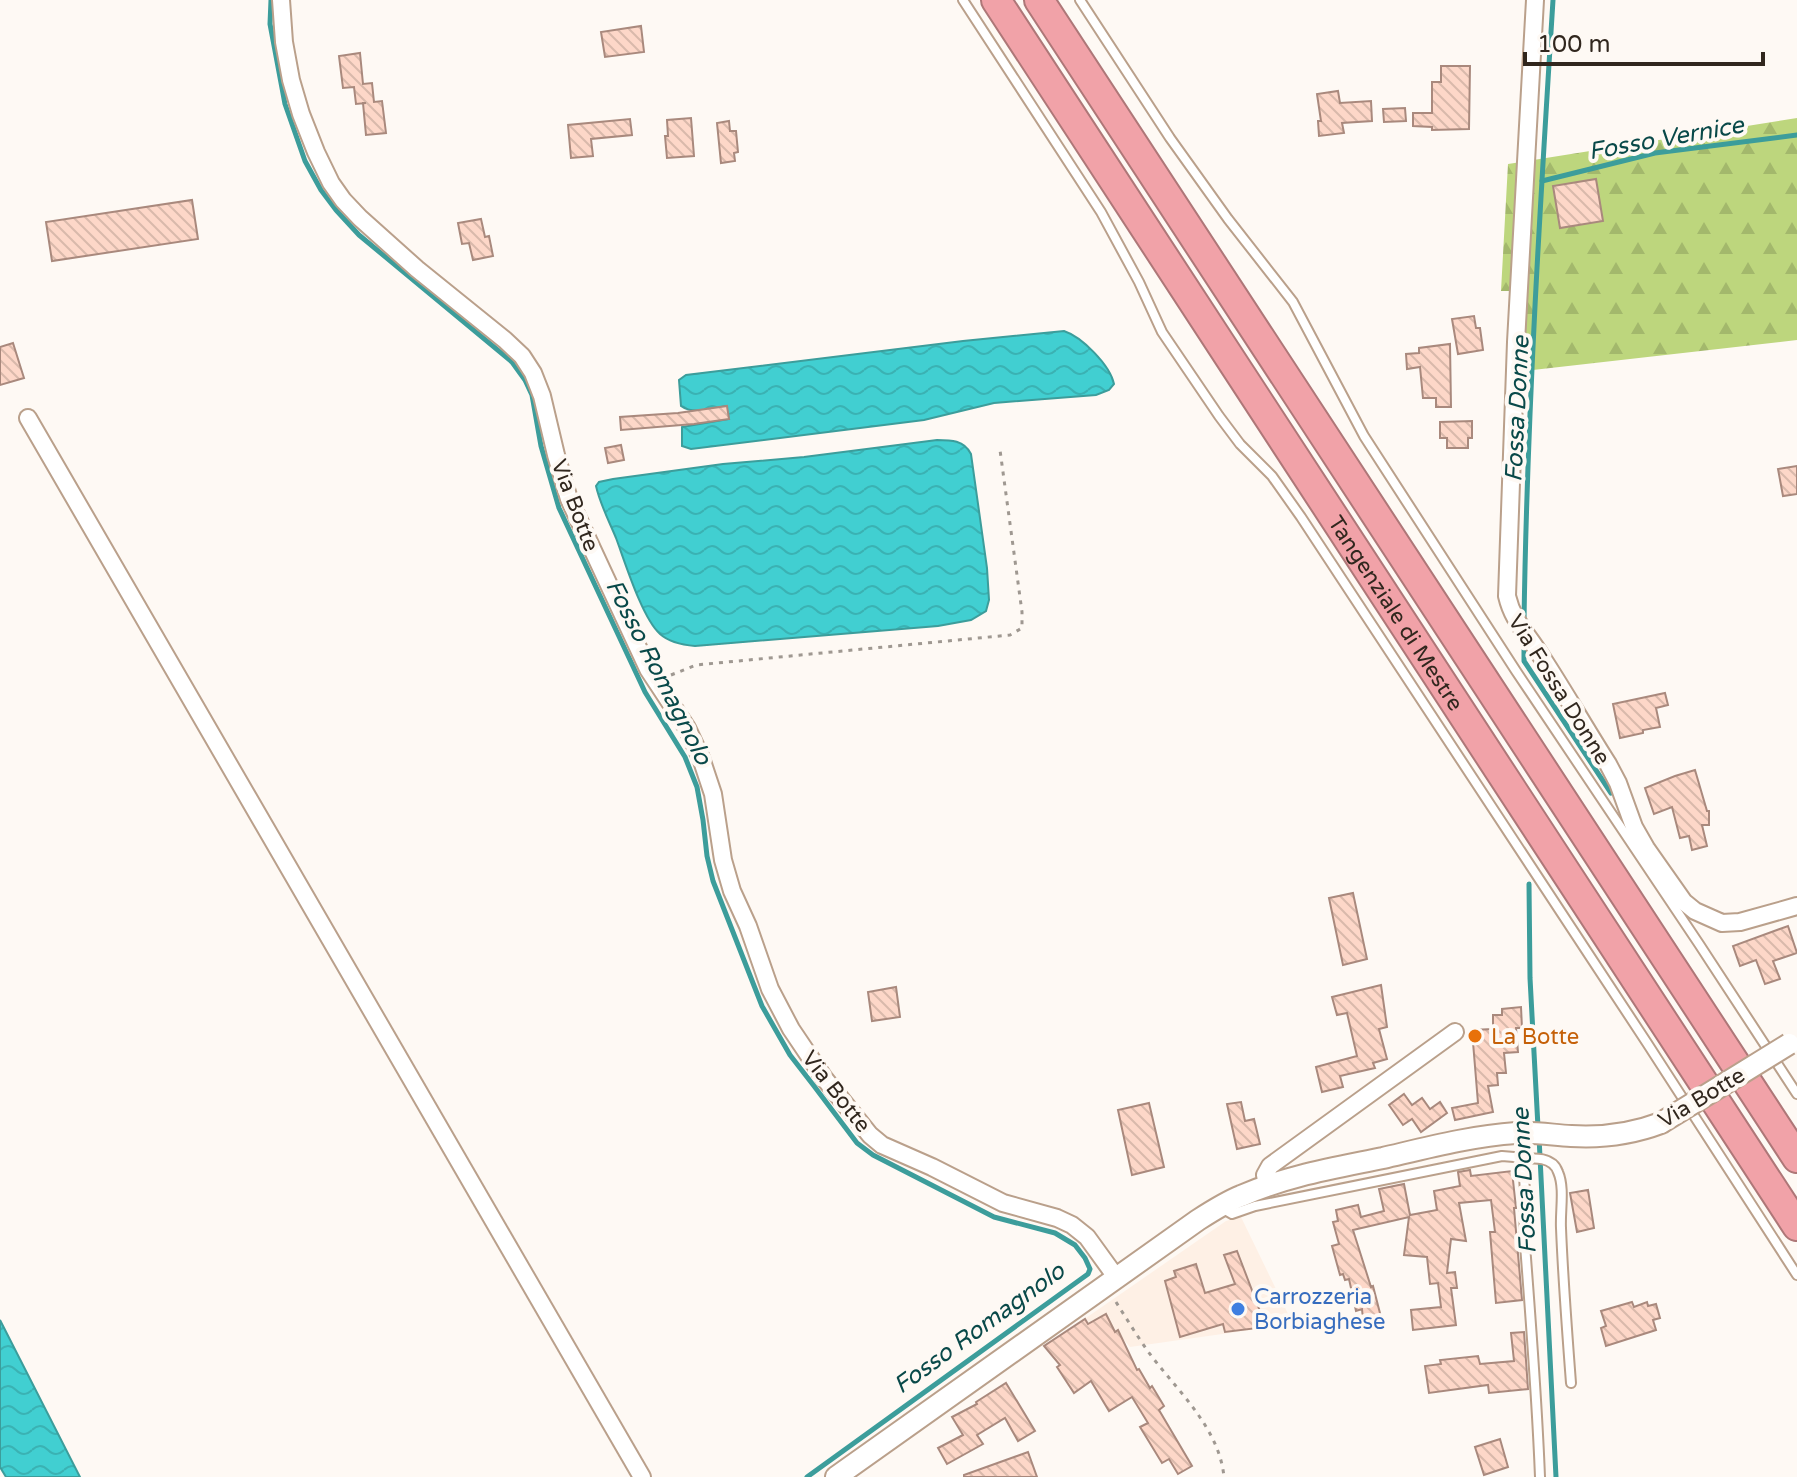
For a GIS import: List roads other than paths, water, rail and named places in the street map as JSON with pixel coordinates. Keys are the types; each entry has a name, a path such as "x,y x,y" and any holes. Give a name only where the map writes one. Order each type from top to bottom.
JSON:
{"highway":[{"name":"Tangenziale di Mestre","path":"996,0 1797,1226"},
{"name":"Tangenziale di Mestre","path":"1039,0 1797,1158"}],"street":[{"name":"Via Botte","path":"281,0 291,80 301,114 331,183 360,218 505,340 522,356 533,373 569,499 648,669 687,728 701,758 713,794 729,881 770,989 791,1029 824,1078 870,1135 882,1145 1003,1203 1072,1225 1102,1255 1111,1281"},
{"name":"Via Fossa Donne","path":"1535,0 1516,342 1507,596 1515,621 1539,652 1608,764 1646,848 1684,902 1695,911 1722,923 1752,919 1797,906"},
{"path":"28,418 642,1477"},
{"path":"1267,1185 1265,1175 1270,1166 1455,1032"},
{"name":"Via Botte","path":"836,1477 1111,1281 1242,1195 1267,1185 1427,1148 1501,1135 1611,1136 1635,1133 1661,1123 1793,1040"}],"lane":[{"path":"963,0 1101,212 1162,332 1240,444 1272,476 1301,517 1797,1275"},
{"path":"1080,0 1170,138 1293,302 1364,436 1797,1094"},
{"path":"1220,1207 1232,1214 1255,1206 1502,1156 1549,1161 1558,1171 1560,1182 1571,1383"},
{"path":"1521,1160 1540,1477"}],"water":[{"path":"1064,331 1079,339 1101,360 1114,384 1109,390 1096,395 994,403 924,420 691,449 682,446 682,427 729,419 726,406 697,410 681,406 679,380 686,375"},
{"path":"937,440 961,443 971,454 989,600 986,611 971,620 938,626 695,646 672,641 660,634 647,616 596,486 599,482 613,479 723,464"},
{"path":"0,1320 80,1477 6,1477 0,1467"}],"waterway":[{"name":"Fosso Romagnolo","path":"271,0 270,24 285,104 305,161 321,190 359,235 512,362 525,380 532,395 541,446 559,508 645,692 685,757 697,787 713,881 762,1006 790,1055 857,1143 873,1155 994,1217 1055,1233 1075,1245 1090,1269 1088,1274 807,1477"},
{"name":"Fossa Donne","path":"1524,622 1531,389 1553,0"},
{"name":"Fosso Vernice","path":"1542,181 1655,153 1797,135"},
{"name":"Fossa Donne","path":"1524,640 1524,661 1611,793"},
{"name":"Fossa Donne","path":"1529,884 1530,978 1538,1127"},
{"name":"Fossa Donne","path":"1539,1137 1556,1477"}],"place":[{"name":"La Botte","path":"1475,1036"},
{"name":"Carrozzeria Borbiaghese","path":"1238,1309"}]}
